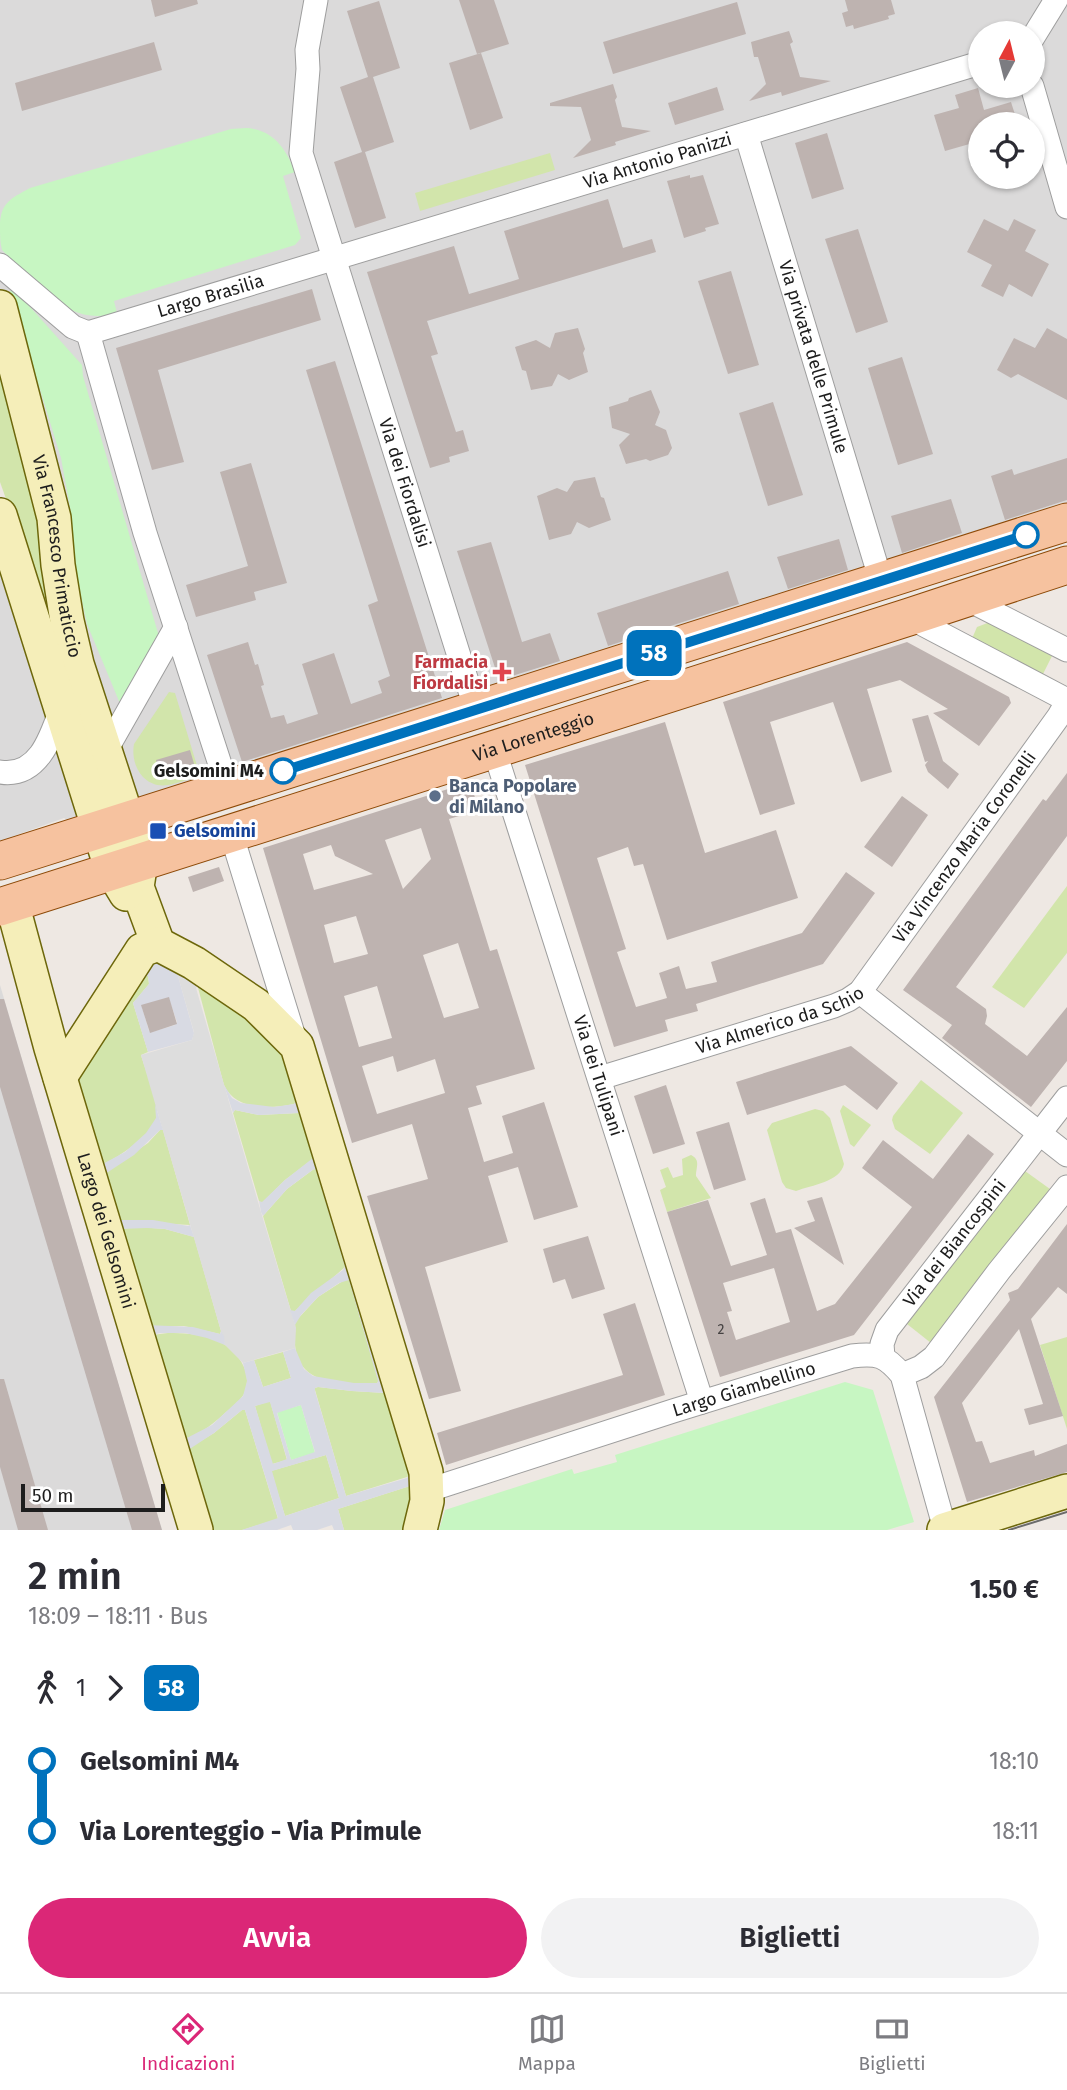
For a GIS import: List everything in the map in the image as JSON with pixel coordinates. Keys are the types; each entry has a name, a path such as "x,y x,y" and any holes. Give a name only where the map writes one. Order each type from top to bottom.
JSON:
{"main road":[{"path":"0,861 1067,522"},
{"name":"Via Lorenteggio","path":"6,905 1067,565"}],"street":[{"path":"316,0 307,50 308,69 301,153 334,258"},
{"path":"1043,21 1056,0"},
{"name":"Via Antonio Panizzi","path":"334,258 968,67"},
{"path":"1035,98 1067,207"},
{"name":"Via privata delle Primule","path":"746,134 881,581"},
{"name":"Largo Brasilia","path":"88,333 334,258"},
{"name":"Via dei Fiordalisi","path":"334,258 476,710"},
{"path":"0,265 73,327 88,333 145,533 228,789"},
{"path":"0,307 7,360"},
{"name":"Via Francesco Primaticcio","path":"7,360 54,518 59,576 61,709 113,824 126,866"},
{"name":"Via Francesco Primaticcio","path":"0,514 62,665 105,752 113,824"},
{"path":"965,598 1067,650"},
{"path":"909,617 1067,701"},
{"path":"105,752 176,627"},
{"name":"Via Vincenzo Maria Coronelli","path":"860,992 1059,716 1067,701"},
{"path":"7,772 26,768 36,761 46,748 61,709"},
{"name":"Via dei Tulipani","path":"494,749 702,1402"},
{"path":"231,833 426,1472 427,1501 420,1530"},
{"path":"60,1076 150,947 137,887 126,866"},
{"name":"Largo dei Gelsomini","path":"6,905 196,1530"},
{"path":"150,947 194,963 256,1005 297,1046"},
{"name":"Via Almerico da Schio","path":"600,1078 834,1006 860,992 1039,1133"},
{"name":"Via dei Biancospini","path":"883,1357 882,1344 887,1330 1067,1098"},
{"path":"1039,1133 1067,1155"},
{"path":"902,1376 934,1357 1067,1187"},
{"name":"Largo Giambellino","path":"426,1491 852,1356 870,1354 883,1357"},
{"path":"883,1357 892,1363 902,1376 945,1530 1067,1491"}],"shaded area":[{"path":"0,0 1067,0 1067,519 131,818 0,300"},
{"path":"0,533 83,830 64,818 0,841"},
{"path":"155,959 176,969 194,1033 192,1040 148,1052 133,1003 149,984 148,976 130,980","holes":["169,999 177,1022 175,1025 149,1031 142,1007"]},
{"path":"176,969 197,984 296,1328 295,1348 243,1363 225,1345 141,1055 192,1040 194,1032"},
{"path":"0,985 120,1390 162,1530 0,1530"},
{"path":"289,1066 385,1393 315,1388 346,1496 410,1475 413,1488 410,1486 338,1509 344,1530 334,1530 332,1525 317,1530 293,1530 291,1525 277,1530 242,1530 278,1518 245,1410 182,1454 81,1115 83,1114 98,1163 101,1165 125,1152 146,1133 156,1118 155,1104 163,1130 134,1155 102,1176 115,1220 153,1220 190,1225 194,1237 165,1229 120,1229 118,1232 146,1325 193,1327 220,1334 221,1331 224,1336 225,1345 185,1333 160,1333 150,1337 180,1439 183,1440 212,1425 243,1396 247,1381 243,1363 254,1360 263,1387 291,1378 283,1352 295,1348 304,1369 313,1376 354,1383 378,1381 349,1280 339,1283 318,1297 295,1325 290,1310 295,1311 311,1293 345,1267 316,1170 287,1189 263,1216 261,1212 259,1201 262,1202 313,1158 299,1113 259,1115 235,1110 233,1113 224,1085 232,1098 241,1103 274,1107 294,1104 296,1101 286,1067","holes":["270,1402 287,1459 273,1464 255,1406","301,1405 315,1452 291,1460 277,1413","326,1455 339,1498 285,1516 272,1471"]}],"green space":[{"path":"231,129 262,131 280,145 288,158 295,172 283,176 301,238 295,245 114,301 117,313 99,316 82,314 53,299 2,250 0,219 4,207 30,188"},
{"path":"550,153 555,170 420,211 415,193"},
{"path":"14,289 82,365 160,640 121,706 87,624 77,578 70,507 61,458 10,291"},
{"path":"5,375 34,475 64,662 0,482 0,380"},
{"path":"990,622 1052,656 1041,678 971,641 977,627"},
{"path":"169,692 175,693 198,769 196,777 159,785 140,774 133,752 134,744"},
{"path":"1067,886 1067,953 1024,1008 992,987"},
{"path":"148,975 149,984 133,1003 148,1052 141,1055 157,1114 155,1122 143,1137 117,1157 101,1165 74,1086 130,980"},
{"path":"197,984 270,1026 289,1066 286,1067 296,1102 294,1104 255,1106 237,1100 229,1093 224,1085"},
{"path":"921,1080 963,1113 930,1154 895,1129 892,1120"},
{"path":"843,1105 871,1125 854,1147 850,1144 840,1111"},
{"path":"815,1109 823,1111 830,1118 844,1164 831,1179 796,1191 786,1188 782,1182 767,1130 772,1123"},
{"path":"235,1110 259,1115 299,1113 313,1159 285,1180 262,1203 259,1201 233,1113"},
{"path":"163,1130 190,1225 118,1221 104,1173 148,1143"},
{"path":"691,1155 697,1161 696,1176 711,1198 667,1212 660,1190 666,1187 660,1170 668,1167 673,1178 683,1175 682,1159"},
{"path":"314,1169 345,1267 295,1311 291,1311 263,1216 287,1189"},
{"path":"1025,1171 1050,1189 931,1343 907,1324"},
{"path":"120,1229 165,1229 194,1237 220,1334 184,1326 149,1327"},
{"path":"346,1279 349,1280 379,1381 377,1383 326,1380 314,1376 298,1359 295,1322 318,1297"},
{"path":"168,1333 201,1336 222,1343 238,1357 247,1377 245,1391 238,1402 205,1429 183,1440 152,1335"},
{"path":"1067,1337 1067,1429 1040,1345"},
{"path":"283,1352 291,1378 263,1387 254,1360"},
{"path":"845,1382 873,1390 914,1522 887,1530 439,1530 445,1510 572,1469 574,1474 617,1462 615,1455"},
{"path":"318,1387 385,1393 410,1475 346,1496 315,1390"},
{"path":"270,1401 287,1460 272,1464 255,1406"},
{"path":"301,1405 315,1453 291,1460 277,1412"},
{"path":"245,1410 278,1519 242,1530 204,1530 186,1450 214,1433"},
{"path":"326,1455 339,1498 285,1516 271,1471"},
{"path":"410,1486 413,1488 406,1530 344,1530 338,1509"}],"building":[{"path":"151,0 197,0 198,4 155,17"},
{"path":"459,0 494,0 509,44 477,54"},
{"path":"845,0 891,0 895,14 888,16 889,19 854,29 853,25 846,27 842,13 848,11"},
{"path":"379,1 400,68 373,77 394,142 365,152 386,218 355,228 334,162 362,152 340,87 368,77 347,11"},
{"path":"737,2 746,34 613,74 603,42"},
{"path":"789,31 800,77 831,81 782,96 781,92 749,101 766,84 758,57 754,57 751,42"},
{"path":"154,42 162,70 22,111 15,83"},
{"path":"481,53 503,118 470,130 449,63"},
{"path":"613,84 622,127 651,131 573,158 591,140 581,107 550,106 550,103"},
{"path":"717,87 724,110 675,125 668,103"},
{"path":"968,91 968,98 981,98 984,110 1011,102 1014,112 968,112 968,144 945,151 934,115 959,108 955,95"},
{"path":"827,133 844,189 812,199 795,143"},
{"path":"690,175 690,178 703,175 719,224 684,238 667,181"},
{"path":"608,199 623,248 652,239 656,252 427,321 438,354 431,356 456,432 463,430 469,451 449,457 450,462 430,468 367,272 454,246 469,294 503,284 519,279 504,231"},
{"path":"984,219 1008,231 1014,219 1036,230 1025,251 1049,264 1032,297 1009,284 1003,297 981,286 992,265 967,252"},
{"path":"858,229 888,322 856,333 825,239"},
{"path":"731,271 759,365 728,374 698,281"},
{"path":"312,289 321,320 158,370 184,462 152,470 116,348"},
{"path":"578,328 585,349 583,353 588,372 569,380 558,374 552,386 531,390 515,347 536,340 550,348 555,333"},
{"path":"1047,328 1067,339 1067,400 1018,374 1011,378 997,370 1014,338 1035,348"},
{"path":"902,357 933,454 898,465 868,368"},
{"path":"335,361 442,698 242,762 207,655 248,642 255,665 258,664 264,685 261,686 271,718 284,715 287,724 318,714 302,664 334,653 351,704 382,693 378,681 390,676 368,605 378,601 306,370"},
{"path":"651,390 660,412 655,425 666,430 672,448 668,455 626,464 619,445 630,434 612,428 609,407"},
{"path":"773,402 803,495 768,506 739,413"},
{"path":"1067,458 1067,500 1005,520 991,476 1012,469 1014,475"},
{"path":"251,463 287,583 254,592 256,600 196,617 186,585 248,566 220,472"},
{"path":"595,477 611,520 589,528 577,522 571,534 549,540 537,496 557,488 567,492 574,481"},
{"path":"951,499 962,533 902,553 891,516"},
{"path":"839,539 848,570 788,589 777,557"},
{"path":"491,542 522,642 550,633 560,661 499,680 457,551"},
{"path":"728,571 739,604 608,646 597,613"},
{"path":"907,642 1009,697 1011,703 979,746 933,713 948,709 900,680 867,689 892,772 861,782 833,702 770,722 795,804 760,815 723,702"},
{"path":"928,715 943,761 959,774 948,789 928,772 925,765 928,761 925,762 912,719"},
{"path":"665,722 705,853 776,830 798,898 667,940 643,864 634,866 628,847 597,858 626,949 617,952 636,1007 667,998 659,973 679,966 686,989 717,982 711,962 802,933 846,872 875,893 823,964 696,1004 698,1011 665,1020 668,1031 614,1047 525,765"},
{"path":"190,750 195,767 161,777 156,760"},
{"path":"1067,773 1067,836 956,987 986,1009 985,1024 1027,1056 1067,1007 1067,1061 1031,1107 942,1038 952,1025 903,990 1043,799 1046,801"},
{"path":"470,782 479,810 449,819 490,951 497,949 535,1069 476,1086 482,1104 468,1108 484,1162 513,1153 502,1116 544,1102 578,1207 534,1220 518,1167 488,1176 508,1242 425,1267 461,1391 429,1399 367,1196 428,1179 412,1124 352,1143 263,848","holes":["421,828 431,859 403,889 385,840","331,845 335,856 373,874 314,890 303,854","356,916 368,954 334,963 324,925","458,943 479,1008 444,1018 423,955","377,986 392,1038 359,1047 344,996","393,1056 397,1072 435,1059 445,1093 377,1114 362,1066"]},
{"path":"902,796 928,815 892,867 864,847"},
{"path":"219,867 224,881 193,892 188,877"},
{"path":"169,997 177,1024 150,1033 141,1005"},
{"path":"0,999 4,999 162,1530 132,1530 0,1087"},
{"path":"851,1046 898,1083 877,1110 845,1085 747,1115 736,1082"},
{"path":"666,1085 685,1144 653,1154 634,1096"},
{"path":"729,1122 746,1180 714,1190 696,1132"},
{"path":"968,1134 994,1154 854,1335 720,1377 667,1212 708,1200 731,1266 767,1255 750,1203 765,1198 776,1233 791,1229 817,1311 835,1304 912,1207 862,1168 883,1140 933,1179","holes":["774,1268 790,1322 736,1340 727,1312 732,1311 723,1283"]},
{"path":"822,1197 844,1265 794,1228 815,1221 807,1201"},
{"path":"1067,1224 1067,1294 1058,1287 1031,1319 1063,1416 1029,1425 1024,1409 1043,1404 1019,1329 962,1403 976,1442 982,1441 990,1463 1034,1450 1035,1456 1067,1444 1067,1472 967,1502 934,1397 1010,1300 1008,1293 1018,1289"},
{"path":"588,1236 605,1289 572,1299 565,1279 553,1283 543,1249"},
{"path":"635,1303 665,1395 446,1465 437,1433 623,1375 603,1314"},
{"path":"0,1379 4,1379 48,1530 18,1530 0,1467"}],"tram line":[{"path":"1009,1530 1067,1512"}],"bus line":[{"name":"58","path":"283,771 1026,535"}],"place":[{"name":"Farmacia Fiordalisi","path":"502,672"},
{"name":"Gelsomini M4","path":"283,771"},
{"name":"Banca Popolare di Milano","path":"435,796"},
{"name":"Gelsomini","path":"158,831"}]}
